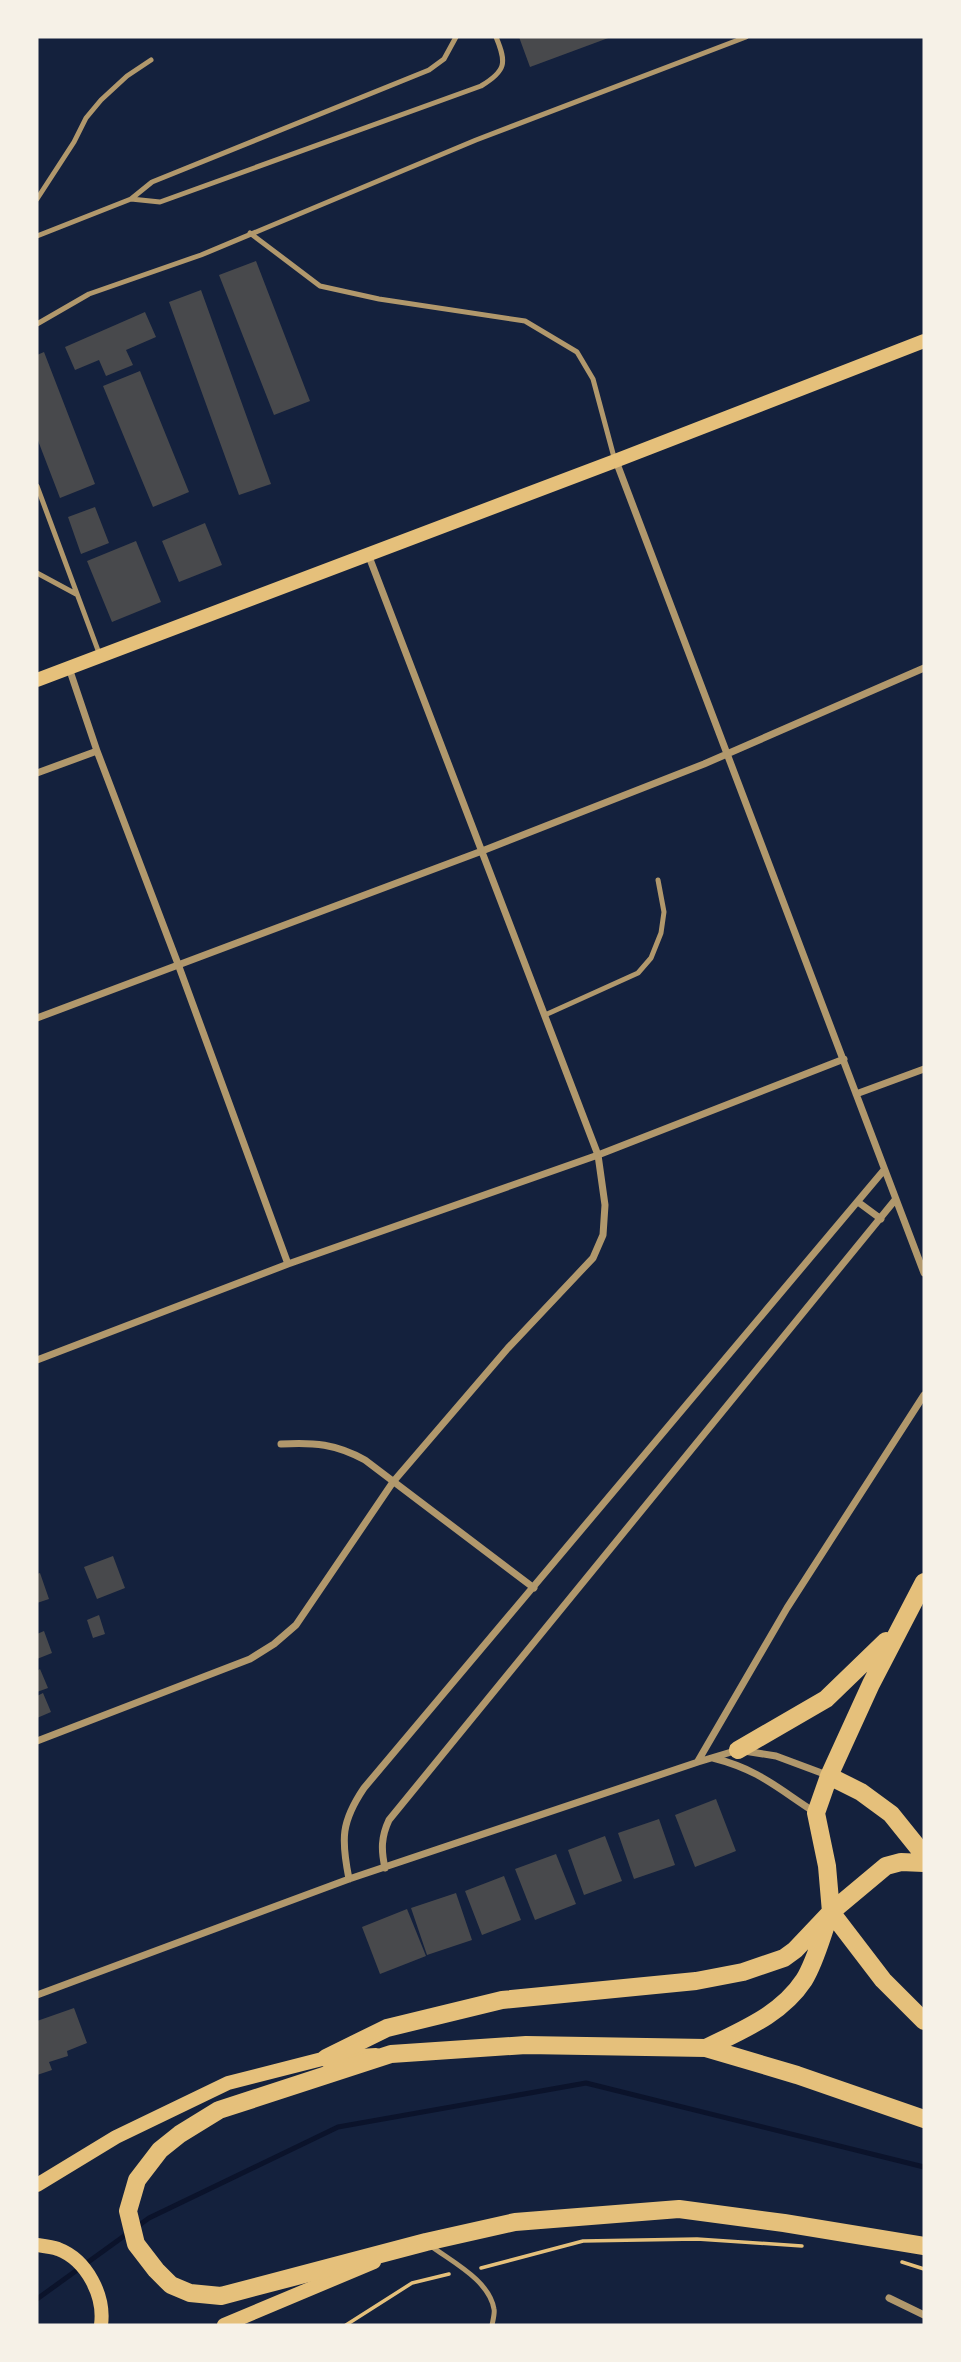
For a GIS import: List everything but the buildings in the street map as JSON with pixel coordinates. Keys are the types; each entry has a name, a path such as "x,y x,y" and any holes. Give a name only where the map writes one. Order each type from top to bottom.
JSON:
{"main road":[{"path":"37,680 924,341"},
{"path":"706,2048 758,2023 787,2000 803,1980 813,1961 831,1912 827,1866 816,1813 829,1776 898,1629 924,1582"},
{"path":"738,1750 826,1699 898,1629"},
{"path":"829,1776 860,1792 891,1814 924,1855"},
{"path":"326,2058 387,2028 502,2000 696,1981 743,1972 784,1958 795,1950 831,1912 886,1866 901,1862 924,1863"},
{"path":"831,1912 883,1980 905,2005 924,2021"},
{"path":"37,2185 116,2137 207,2091 326,2058 526,2045 706,2048 797,2075 924,2119"},
{"path":"391,2054 219,2110 160,2150 137,2180 128,2211 136,2244 156,2270 171,2285 190,2293 221,2296 515,2222 680,2209 924,2246"},
{"path":"37,2245 60,2249 80,2263 103,2306 101,2324"},
{"path":"224,2325 418,2245"}],"street":[{"path":"615,461 924,1273"},
{"path":"37,1741 250,1659 274,1644 296,1625 393,1482 508,1349 593,1258 603,1235 605,1205 598,1155 368,554"},
{"path":"69,667 97,751 288,1264"},
{"path":"37,1018 727,755 924,668"},
{"path":"37,773 97,751"},
{"path":"37,1360 288,1264 598,1155 844,1059"},
{"path":"856,1094 924,1069"},
{"path":"349,1879 343,1849 344,1828 350,1809 364,1788 884,1170"},
{"path":"385,1868 382,1833 389,1820 895,1200"},
{"path":"858,1202 881,1219"},
{"path":"698,1762 788,1608 924,1395"},
{"path":"281,1444 311,1443 345,1449 365,1460 534,1588"},
{"path":"37,1995 349,1879 738,1750 776,1756 829,1776"},
{"path":"713,1758 754,1771 816,1813"},
{"path":"889,2298 924,2315"}],"lane":[{"path":"37,236 131,199 152,182 429,70 444,59 456,37"},
{"path":"131,199 160,202 481,86 495,77 503,66 503,54 496,37"},
{"path":"37,324 89,294 201,255 476,140 746,37"},
{"path":"37,199 74,142 86,118 101,100 151,60"},
{"path":"250,233 320,286 379,299 524,321 578,352 593,379 615,461"},
{"path":"37,486 101,657"},
{"path":"37,573 76,594"},
{"path":"544,1015 638,973 651,958 661,933 664,912 658,880"},
{"path":"418,2245 465,2271 479,2282 495,2310 492,2325"}],"path":[{"path":"345,2325 412,2283 583,2241 697,2239 805,2246"},
{"path":"899,2262 924,2269"}],"waterway":[{"path":"37,2299 149,2218 338,2127 586,2083 924,2167"}]}
